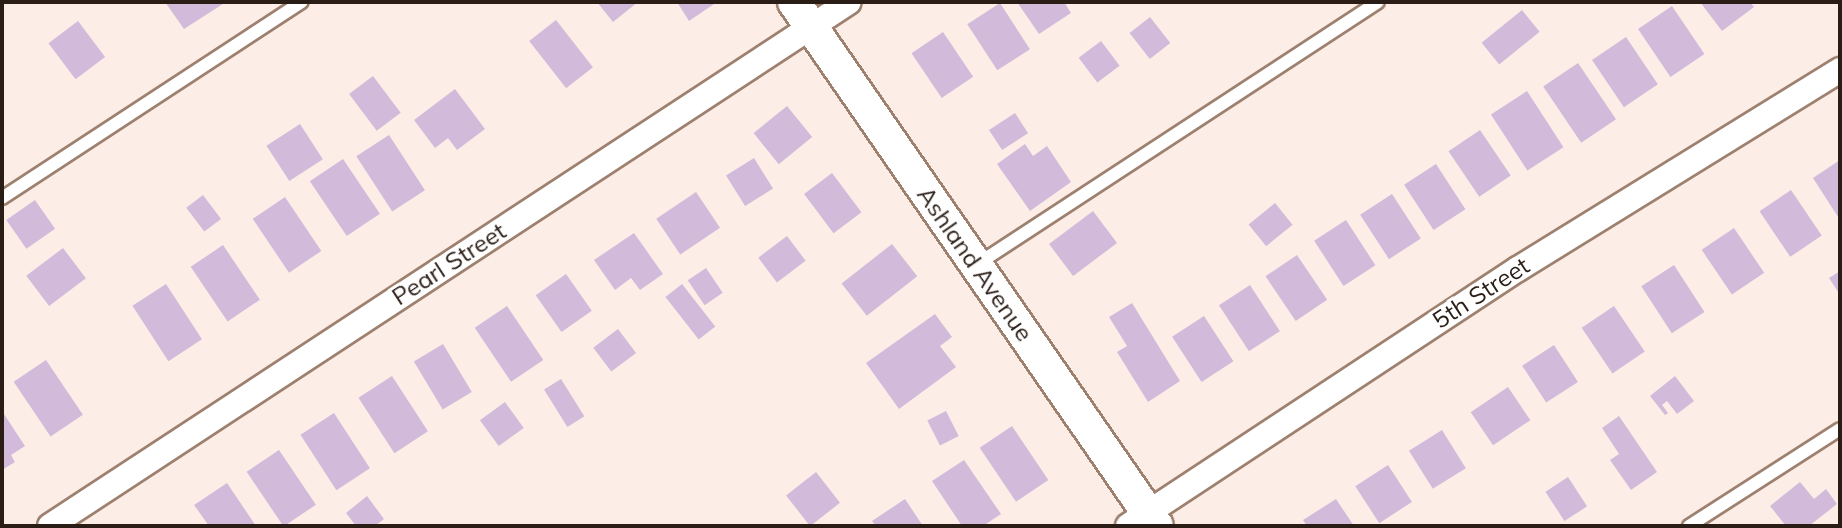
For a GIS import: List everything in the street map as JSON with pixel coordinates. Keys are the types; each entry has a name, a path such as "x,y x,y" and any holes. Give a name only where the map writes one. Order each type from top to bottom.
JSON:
{"street":[{"name":"Pearl Street","path":"50,526 802,14 849,2"},
{"name":"Ashland Avenue","path":"802,14 976,265 1144,522"},
{"name":"5th Street","path":"1144,522 1518,268 1840,70"}],"lane":[{"path":"2,198 302,2"},
{"path":"976,265 1378,2"},
{"path":"1689,526 1840,429"}],"building":[{"path":"165,2 226,2 184,29"},
{"path":"597,2 638,2 613,22"},
{"path":"677,2 717,2 689,21"},
{"path":"1017,2 1064,2 1071,13 1039,34"},
{"path":"1700,2 1750,2 1754,7 1722,31"},
{"path":"1000,3 1030,49 997,70 967,24"},
{"path":"1672,6 1704,54 1670,77 1638,29"},
{"path":"1522,10 1540,32 1499,64 1482,43"},
{"path":"1150,17 1170,43 1150,59 1130,33"},
{"path":"556,20 593,67 566,88 529,41"},
{"path":"78,21 105,57 76,79 48,43"},
{"path":"943,32 973,77 942,98 911,53"},
{"path":"1626,37 1658,84 1624,107 1592,60"},
{"path":"1101,41 1120,66 1097,83 1079,58"},
{"path":"1578,63 1616,119 1581,143 1543,86"},
{"path":"373,76 401,113 377,131 349,94"},
{"path":"455,89 485,129 457,150 448,138 435,148 414,120"},
{"path":"1527,91 1563,147 1527,171 1491,114"},
{"path":"787,106 812,137 779,164 754,133"},
{"path":"1015,113 1028,133 1002,150 989,130"},
{"path":"300,124 323,159 289,181 266,146"},
{"path":"1480,130 1511,176 1479,197 1448,151"},
{"path":"389,135 425,190 392,212 356,156"},
{"path":"1025,144 1033,156 1047,146 1071,182 1030,211 997,164"},
{"path":"754,158 773,189 745,206 726,175"},
{"path":"343,159 380,214 347,236 310,181"},
{"path":"1840,160 1840,220 1813,178"},
{"path":"1436,164 1465,209 1434,230 1404,185"},
{"path":"832,173 861,212 834,233 804,194"},
{"path":"1791,190 1822,236 1790,257 1759,211"},
{"path":"696,192 720,228 680,254 656,219"},
{"path":"1392,194 1421,238 1389,259 1360,215"},
{"path":"203,195 221,219 204,232 186,208"},
{"path":"285,197 321,251 289,273 253,219"},
{"path":"35,200 55,229 26,249 6,220"},
{"path":"1275,203 1293,225 1266,246 1249,224"},
{"path":"1093,211 1117,243 1073,276 1049,244"},
{"path":"1346,220 1375,265 1344,286 1314,241"},
{"path":"1734,228 1764,273 1732,295 1702,250"},
{"path":"634,233 663,274 640,290 631,278 615,290 594,260"},
{"path":"787,236 806,261 777,282 758,258"},
{"path":"892,244 917,276 867,316 842,283"},
{"path":"223,245 260,300 228,322 191,267"},
{"path":"63,248 86,278 49,306 26,276"},
{"path":"1297,255 1327,300 1296,321 1265,276"},
{"path":"1674,265 1704,312 1672,333 1641,286"},
{"path":"706,268 723,293 705,305 688,280"},
{"path":"1840,271 1840,295 1829,278"},
{"path":"566,274 592,311 562,332 536,295"},
{"path":"166,284 202,339 168,361 132,306"},
{"path":"682,284 715,327 699,339 665,297"},
{"path":"1250,285 1280,331 1249,351 1219,305"},
{"path":"1132,303 1180,381 1148,402 1117,352 1127,346 1109,317"},
{"path":"507,306 543,360 511,382 475,328"},
{"path":"1614,306 1645,352 1612,373 1582,328"},
{"path":"935,314 952,337 940,346 956,367 899,409 866,363"},
{"path":"1204,316 1233,361 1202,382 1172,337"},
{"path":"618,329 636,353 611,372 593,348"},
{"path":"443,344 472,392 443,410 414,362"},
{"path":"1554,345 1578,382 1546,403 1522,366"},
{"path":"46,360 83,415 51,437 14,382"},
{"path":"392,376 428,431 394,453 358,398"},
{"path":"1675,376 1694,401 1677,414 1667,401 1662,405 1668,413 1665,415 1650,396"},
{"path":"561,379 584,416 567,427 544,390"},
{"path":"1508,387 1530,420 1493,445 1471,412"},
{"path":"505,402 524,428 499,446 480,420"},
{"path":"2,411 25,446 11,455 15,462 2,470"},
{"path":"946,411 959,436 940,445 927,421"},
{"path":"334,413 370,468 336,490 300,435"},
{"path":"1619,416 1657,472 1631,490 1610,460 1619,454 1602,428"},
{"path":"1012,426 1048,480 1016,502 980,448"},
{"path":"1442,430 1466,468 1433,489 1409,451"},
{"path":"279,450 316,505 283,526 247,472"},
{"path":"964,460 1001,514 983,526 962,526 932,481"},
{"path":"1388,465 1412,502 1379,523 1355,486"},
{"path":"816,472 840,503 810,526 786,495"},
{"path":"1568,477 1587,506 1564,521 1545,492"},
{"path":"1800,482 1814,499 1826,489 1837,504 1809,526 1786,526 1770,506"},
{"path":"227,483 256,526 209,526 194,505"},
{"path":"367,496 384,519 375,526 356,526 346,513"},
{"path":"905,499 923,526 876,526 872,521"},
{"path":"1336,499 1354,526 1307,526 1303,520"}]}
